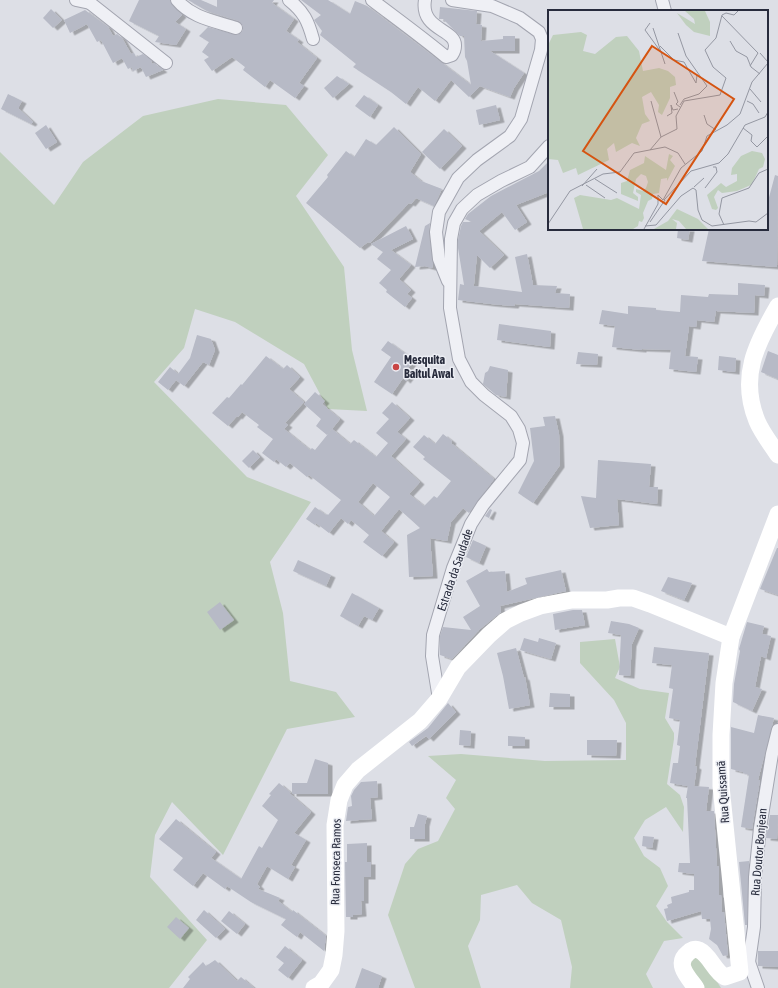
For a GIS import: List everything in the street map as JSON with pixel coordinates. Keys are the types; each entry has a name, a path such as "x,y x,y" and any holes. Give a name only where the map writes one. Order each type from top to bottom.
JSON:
{"street":[{"path":"76,0 89,1 166,63"},
{"path":"177,0 203,18 236,28"},
{"path":"289,0 299,8 308,22 313,39"},
{"path":"372,0 446,57 452,55 456,47 455,42 449,35 431,22 425,14 425,0"},
{"path":"450,286 439,259 436,232 439,212 458,178 477,160 510,136 522,119 541,50 542,39 539,32 520,18 492,6 452,0"},
{"path":"662,0 665,10"},
{"name":"Estrada da Saudade","path":"439,699 432,656 433,635 453,568 471,524 483,505 520,460 523,443 519,429 511,416 484,395 471,382 459,359 450,308 451,238 454,223 462,209 477,195 530,167 548,147"},
{"path":"778,306 766,327 752,360 750,393 753,409 758,423 778,455"},
{"name":"Rua Quissamã","path":"745,967 721,786 721,735 724,683 731,637 778,514"},
{"name":"Rua Fonseca Ramos","path":"314,988 320,984 331,970 334,955 336,931 335,825 339,800 345,785 358,770 420,721 439,699 458,667 489,635 505,622 540,606 572,600 634,598 731,637"},
{"name":"Rua Doutor Bonjean","path":"745,967 754,927 755,877 760,828 772,754 778,730"},
{"path":"696,988 685,974 682,962 685,955 694,949 699,950 706,956 719,974 725,977 745,967 758,988"}],"green space":[{"path":"218,99 286,105 328,155 296,196 344,267 352,350 367,411 328,409 304,364 235,322 195,309 184,348 154,382 247,477 311,502 270,562 283,613 290,681 336,692 355,717 287,729 223,855 172,802 155,835 150,877 207,940 169,988 0,988 0,152 54,205 83,162 143,116"},
{"path":"615,639 620,667 615,678 640,689 669,693 665,718 674,733 674,739 667,784 680,795 684,807 683,832 666,807 645,820 634,838 644,856 660,868 668,886 656,906 667,922 683,938 664,941 646,974 653,988 570,988 572,967 561,920 532,903 517,885 481,895 480,920 468,946 481,988 415,988 388,915 405,864 418,849 438,841 455,809 446,798 456,780 428,756 461,754 545,761 626,760 626,723 614,700 580,663 580,642"},
{"path":"696,956 704,961 721,988 703,988 693,974 689,962"}],"building":[{"path":"139,0 170,0 172,5 182,15 175,22 186,29 176,45 155,42 159,36 129,21"},
{"path":"188,0 201,0 217,7 217,0 274,0 272,3 294,19 286,31 299,40 297,42 317,58 299,83 304,86 295,98 270,80 265,87 243,70 245,67 232,57 212,71 204,60 209,57 202,52 209,42 199,36 208,27 237,35 243,30 243,26 239,21 207,11"},
{"path":"301,0 328,0 350,14 355,1 367,6 471,85 465,57 464,36 460,36 443,19 439,19 440,7 477,11 476,24 482,25 481,41 503,39 503,36 515,36 515,51 490,51 524,73 510,97 480,86 469,97 451,80 435,101 418,87 406,104 391,92 353,67 356,64 320,35 322,31 314,20 321,15"},
{"path":"51,9 62,20 53,28 43,18"},
{"path":"85,10 108,27 113,36 117,34 122,38 131,54 134,53 136,57 143,54 151,60 152,64 154,63 163,70 146,77 141,67 133,71 132,67 128,69 122,58 113,63 101,40 97,42 87,24 70,33 64,20"},
{"path":"337,76 349,84 333,98 324,88"},
{"path":"8,94 22,101 18,108 33,122 31,124 1,109"},
{"path":"364,95 378,105 370,117 355,106"},
{"path":"496,105 500,120 479,125 476,110"},
{"path":"46,125 57,142 46,149 35,133"},
{"path":"394,127 421,154 410,172 421,181 442,189 434,206 416,198 411,204 409,203 370,243 368,242 360,248 306,203 328,177 327,175 346,151 354,157 366,139 376,145"},
{"path":"444,129 462,146 440,169 422,152"},
{"path":"548,162 548,192 516,205 527,222 515,230 502,212 479,231 504,255 490,268 477,255 473,285 522,292 515,257 527,254 533,285 557,286 555,293 570,294 569,308 515,304 514,306 458,300 460,284 464,285 458,240 463,222 472,222 465,219 468,214 491,196 539,171"},
{"path":"775,175 778,176 777,267 702,261 709,230 768,230 768,201"},
{"path":"430,223 429,233 433,264 432,268 425,266 415,267 425,226"},
{"path":"406,226 413,239 391,250 411,265 399,279 411,290 407,294 412,298 405,307 386,292 387,290 379,283 391,270 377,259 383,252 371,244"},
{"path":"678,230 690,230 688,240 677,238"},
{"path":"738,283 765,285 764,296 755,295 754,313 716,311 714,322 697,320 696,327 689,326 685,356 698,357 696,372 669,369 671,350 642,350 612,347 615,326 599,324 602,310 628,314 628,306 656,308 656,310 680,312 681,295 708,297 709,294 738,295"},
{"path":"499,324 551,331 550,347 497,340"},
{"path":"197,335 211,339 215,350 209,365 203,362 184,386 176,380 168,390 158,382 170,367 178,374 190,358"},
{"name":"Mesquita Baitul Awal","path":"388,341 414,360 408,368 413,372 406,381 403,378 392,394 374,382 391,357 381,350"},
{"path":"768,351 778,355 778,379 761,372"},
{"path":"578,352 598,354 597,365 576,364"},
{"path":"266,356 283,369 287,365 300,377 289,389 304,402 285,423 288,425 284,429 310,450 312,448 315,450 332,429 350,444 354,440 376,457 388,443 376,433 389,419 382,413 392,402 410,418 397,432 406,439 391,456 420,482 409,494 424,506 434,496 437,498 451,481 423,459 425,457 413,447 424,435 435,444 443,434 452,441 451,443 494,479 469,513 463,508 451,522 447,541 430,538 433,576 409,577 407,535 420,528 399,509 381,531 394,542 382,556 363,542 369,535 351,520 348,524 341,518 329,533 316,523 315,525 306,519 315,507 328,515 341,500 309,475 307,477 290,463 286,467 276,459 274,462 262,453 273,439 257,427 259,425 242,412 228,426 212,413 227,397 229,398 241,384 242,385","holes":["373,483 390,497 374,516 358,502"]},
{"path":"719,356 736,358 735,372 718,370"},
{"path":"490,366 508,370 506,397 496,395 483,384 485,373 488,371"},
{"path":"315,392 325,401 322,404 340,419 327,435 316,426 321,419 304,404"},
{"path":"555,416 559,434 560,465 533,503 518,493 534,461 530,428 545,426 543,417"},
{"path":"253,450 260,457 249,468 242,461"},
{"path":"598,460 651,464 649,487 658,487 657,504 617,499 619,525 590,528 581,496 596,498"},
{"path":"490,509 492,510 489,518 485,516"},
{"path":"473,540 486,546 479,563 466,557"},
{"path":"778,548 778,595 760,589"},
{"path":"298,560 331,575 326,586 293,571"},
{"path":"487,569 489,572 505,571 507,592 527,584 525,578 561,570 566,591 500,606 501,612 480,629 452,659 440,655 440,636 443,627 471,630 463,617 480,606 466,581"},
{"path":"668,577 692,583 684,600 661,591"},
{"path":"352,593 379,608 372,620 364,616 358,626 340,616"},
{"path":"220,602 234,620 220,630 207,612"},
{"path":"573,610 582,610 585,625 555,630 553,614"},
{"path":"611,621 629,624 639,628 632,644 630,676 619,675 621,635 608,633"},
{"path":"747,622 764,626 762,634 771,636 766,658 761,656 755,687 762,689 752,711 733,702 734,684 740,651 739,649"},
{"path":"524,638 538,642 539,638 556,643 551,659 520,650"},
{"path":"654,647 709,653 695,766 697,767 694,786 709,787 706,811 714,811 717,866 719,866 719,895 721,895 722,912 724,912 728,955 723,956 717,945 709,939 711,929 710,919 702,919 701,911 667,921 664,909 668,908 667,905 672,903 671,897 689,892 689,890 694,890 694,874 678,872 679,863 690,863 686,798 688,786 670,783 673,763 678,763 680,746 677,745 680,720 669,718 673,689 669,688 672,665 652,663"},
{"path":"516,648 524,678 525,677 530,705 509,709 497,653"},
{"path":"550,693 570,694 570,707 549,707"},
{"path":"448,703 456,712 429,739 426,736 412,746 409,742 428,728"},
{"path":"758,715 774,718 758,780 760,780 752,829 741,827 749,775 731,769 731,727 754,733"},
{"path":"460,730 471,731 470,746 459,745"},
{"path":"508,736 525,737 525,746 508,746"},
{"path":"587,740 617,740 616,756 587,755"},
{"path":"315,759 328,763 328,794 292,794 292,783 307,783"},
{"path":"377,781 378,797 370,798 372,819 346,821 348,807 352,806 351,796 354,790 361,782"},
{"path":"279,783 311,812 294,833 306,840 291,865 295,867 288,879 267,866 257,884 260,887 258,889 280,898 278,901 292,912 293,910 326,936 324,951 300,932 297,937 281,925 286,919 251,902 227,886 225,889 203,873 193,886 173,870 183,858 159,839 176,819 216,852 211,858 241,879 259,846 262,848 278,820 262,806 271,795 269,794"},
{"path":"418,814 427,816 425,824 425,839 410,839 410,827 414,827"},
{"path":"770,815 778,815 777,839 766,838"},
{"path":"643,836 654,837 652,848 642,846"},
{"path":"367,843 367,862 371,862 371,877 364,877 364,901 361,901 362,914 353,915 353,917 346,917 345,862 347,862 347,844"},
{"path":"749,861 747,925 745,925 739,862"},
{"path":"204,910 225,929 216,938 196,920"},
{"path":"229,911 245,924 237,934 221,921"},
{"path":"176,917 189,928 180,939 167,927"},
{"path":"285,946 302,960 288,978 278,970 284,963 276,957"},
{"path":"758,951 778,951 778,967 758,966"},
{"path":"215,960 237,981 241,977 254,988 183,988 190,979 188,977 203,962 206,966"},
{"path":"362,968 382,976 378,988 355,988"}],"place":[{"name":"Mesquita Baitul Awal","path":"396,367"}]}
